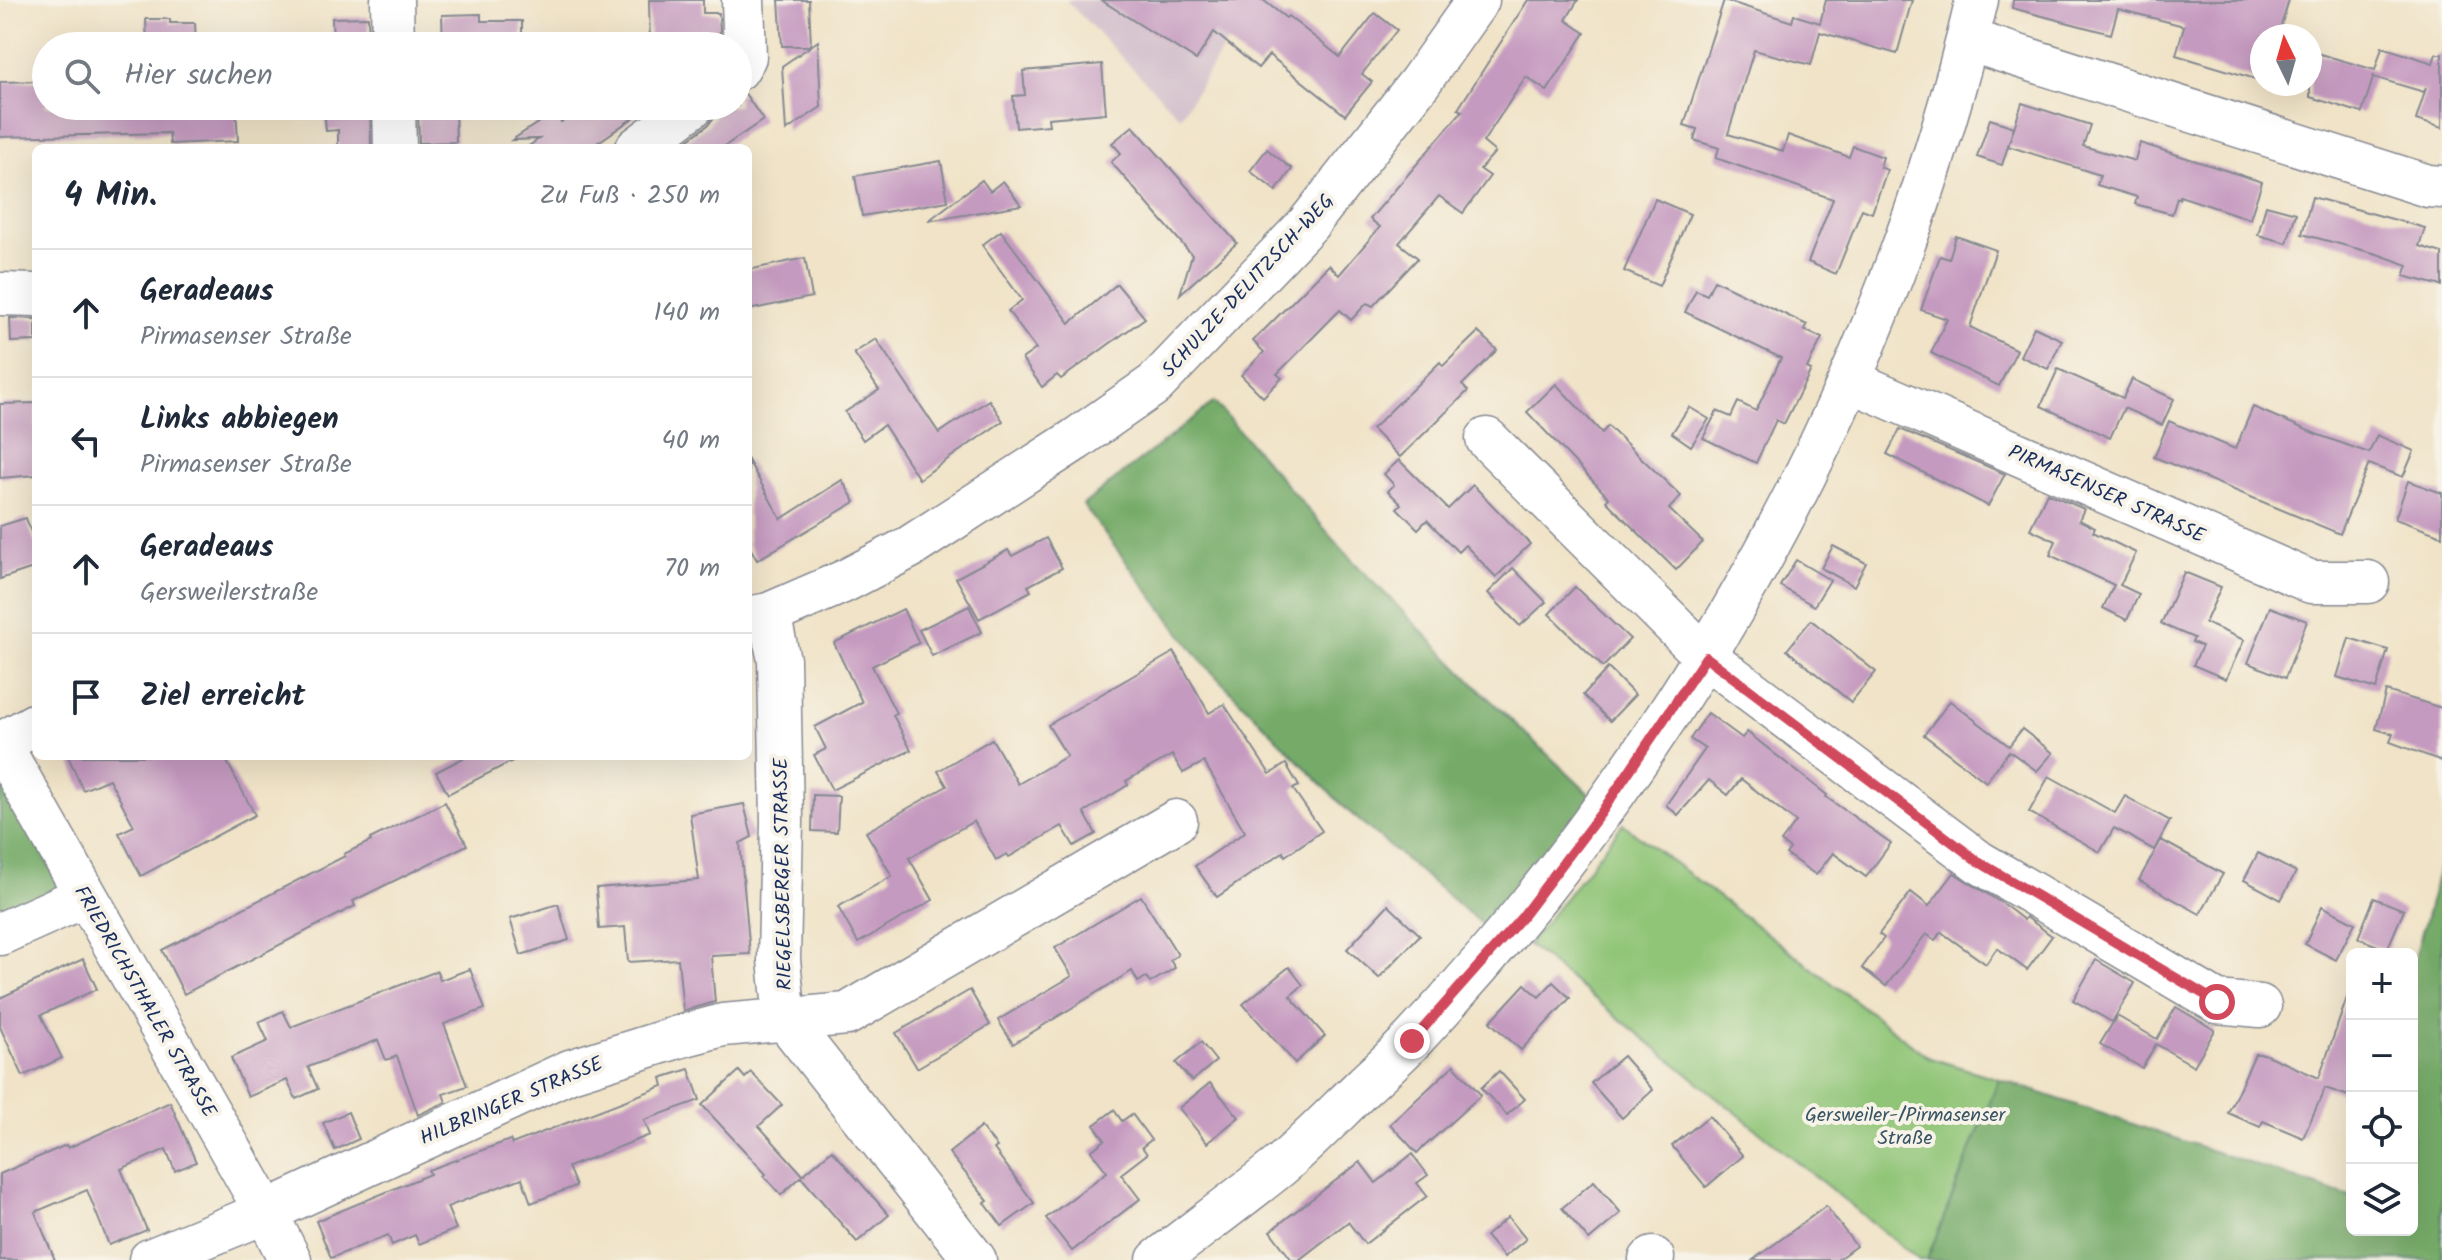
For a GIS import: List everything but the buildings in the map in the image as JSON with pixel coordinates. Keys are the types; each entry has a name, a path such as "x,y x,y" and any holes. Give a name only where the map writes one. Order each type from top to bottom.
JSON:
{"street":[{"path":"392,0 393,32"},
{"path":"743,0 744,32"},
{"name":"SCHULZE-DELITZSCH-WEG","path":"759,616 845,581 910,547 1155,384 1308,224 1420,82 1478,0"},
{"path":"1158,1260 1283,1163 1412,1041 1522,917 1601,813 1706,657 1785,518 1851,381 1916,209 1968,40 1977,0"},
{"path":"1968,40 2428,186 2442,187"},
{"path":"394,120 395,144"},
{"path":"642,144 674,120"},
{"path":"0,294 32,295"},
{"name":"PIRMASENSER STRASSE","path":"1851,381 2311,582 2368,582"},
{"path":"1487,439 1706,657 1979,862 2217,1002 2260,1006"},
{"name":"RIEGELSBERGER STRASSE","path":"759,616 779,660 782,821 779,960 785,1019 975,1260"},
{"path":"0,744 32,726"},
{"name":"FRIEDRICHSTHALER STRASSE","path":"0,744 266,1212 290,1260"},
{"name":"HILBRINGER STRASSE","path":"150,1260 266,1212 570,1071 723,1025 847,1014 1176,821"},
{"path":"0,934 85,896"}],"shaded area":[{"path":"1066,0 1254,0 1180,117"}],"green space":[{"path":"1214,402 1351,559 1482,692 1603,807 1491,932 1348,811 1204,664 1083,505"},
{"path":"0,778 65,894 0,922"},
{"name":"Gersweiler-/Pirmasenser Straße","path":"1623,824 1930,1058 1999,1079 1927,1260 1919,1260 1528,945"},
{"path":"2442,857 2442,1260 1927,1260 1999,1079 2346,1196 2346,1236 2418,1236 2418,948"}],"route":[{"path":"1412,1041 1522,917 1601,813 1706,657 1979,862 2217,1002"}]}
